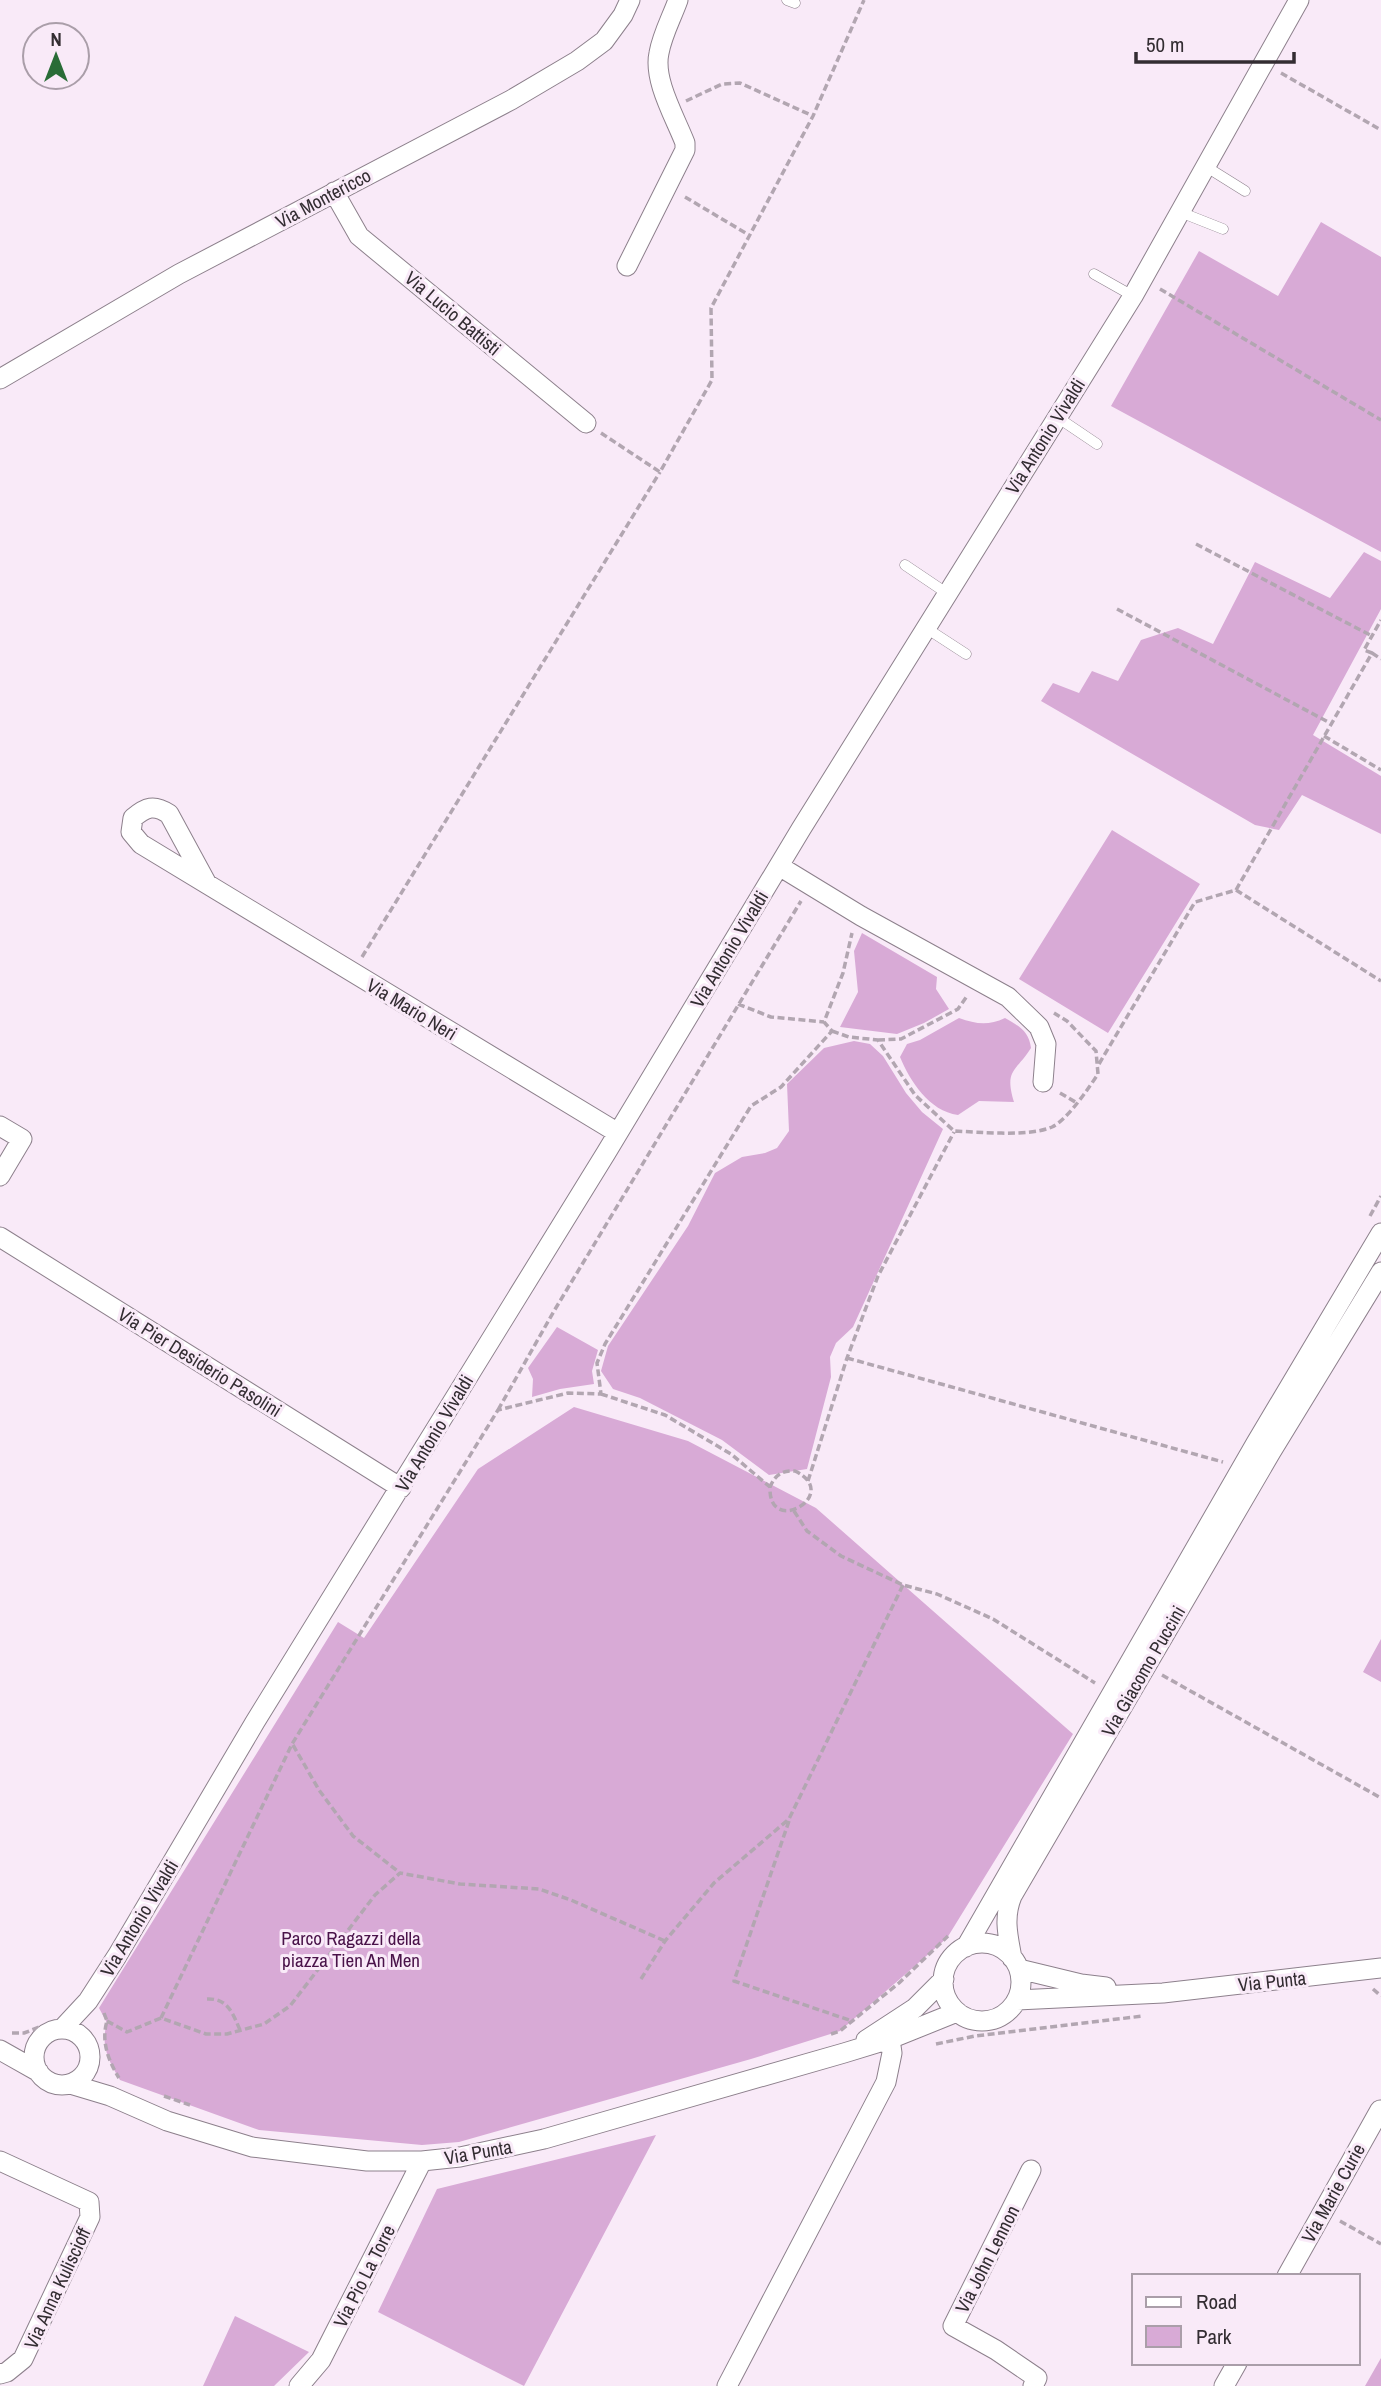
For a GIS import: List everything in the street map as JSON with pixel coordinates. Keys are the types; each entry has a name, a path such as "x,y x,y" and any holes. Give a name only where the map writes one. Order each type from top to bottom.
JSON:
{"street":[{"name":"Via Montericco","path":"0,379 179,274 511,100 577,61 604,40 630,0"},
{"path":"626,266 685,150 685,143 659,79 657,67 660,45 678,0"},
{"name":"Via Antonio Vivaldi","path":"62,2029 88,2001 255,1722 401,1488 779,866 1133,296 1299,0"},
{"name":"Via Lucio Battisti","path":"334,192 359,236 586,423"},
{"path":"779,866 861,916 1008,997 1039,1027 1046,1044 1044,1082"},
{"name":"Via Mario Neri","path":"207,884 618,1133"},
{"path":"0,1126 22,1139 0,1176"},
{"name":"Via Giacomo Puccini","path":"1017,2000 1021,1979 1006,1922 1006,1910 1038,1836 1263,1448 1381,1233"},
{"name":"Via Pier Desiderio Pasolini","path":"0,1237 401,1488"},
{"name":"Via Giacomo Puccini","path":"1263,1448 1381,1272"},
{"name":"Via Giacomo Puccini","path":"944,1979 951,1960 966,1947 1146,1667 1235,1497"},
{"path":"966,1947 991,1944 1003,1949 1016,1963"},
{"name":"Via Punta","path":"1016,1963 1081,1984 1163,1993"},
{"name":"Via Punta","path":"1017,2000 1163,1993 1381,1968"},
{"path":"944,1979 946,1997 957,2012 967,2018 990,2020 1010,2009 1017,2000"},
{"name":"Via Punta","path":"844,2053 915,2008 944,1979"},
{"name":"Via Antonio Vivaldi","path":"80,2036 88,2001"},
{"name":"Via Punta","path":"3,2051 39,2072 49,2082 115,2088 167,2121 252,2147 367,2161 422,2161 460,2157 544,2139 890,2039 957,2012"},
{"path":"62,2029 80,2036 115,2088"},
{"name":"Via Punta","path":"3,2051 40,2040 53,2031 62,2029"},
{"path":"727,2386 886,2082 892,2053 890,2039"},
{"path":"39,2072 34,2056 40,2040"},
{"path":"70,2084 98,2063"},
{"name":"Via Marie Curie","path":"1288,2274 1381,2109"},
{"name":"Via Anna Kuliscioff","path":"0,2161 89,2203 90,2217 23,2360 0,2374"},
{"name":"Via Pio La Torre","path":"299,2386 321,2360 422,2161"},
{"name":"Via John Lennon","path":"1031,2170 953,2326 996,2350 1037,2378 1033,2386"},
{"path":"1224,2386 1236,2365"}],"lane":[{"path":"1205,166 1245,191"},
{"path":"1180,212 1223,229"},
{"path":"1094,274 1133,296"},
{"path":"1057,417 1097,443"},
{"path":"905,565 948,594"},
{"path":"926,628 966,654"}],"path":[{"path":"361,958 660,472 712,380 711,308 813,116 864,0"},
{"path":"1279,72 1381,131"},
{"path":"672,108 722,85 740,83 813,116"},
{"path":"668,187 750,235"},
{"path":"1156,287 1381,420"},
{"path":"586,423 660,472"},
{"path":"1196,544 1372,636"},
{"path":"1117,609 1330,723"},
{"path":"1381,620 1364,650 1381,659"},
{"path":"878,1040 915,1095 954,1131 1025,1132 1052,1126 1077,1103 1098,1074 1098,1065 1195,902 1236,890 1372,653"},
{"path":"1324,736 1381,770"},
{"path":"161,2018 292,1744 498,1410 554,1311 811,885"},
{"path":"1236,890 1381,981"},
{"path":"824,1022 843,973 851,934 861,916"},
{"path":"738,1004 771,1017 824,1022 832,1031 849,1037 901,1040 958,1009 979,981"},
{"path":"1047,1009 1067,1021 1096,1051 1098,1074"},
{"path":"601,1394 597,1363 605,1344 751,1106 780,1087 832,1031"},
{"path":"808,1480 795,1471 784,1472 773,1480 770,1493 776,1506 794,1511 802,1508 809,1499 808,1480 847,1358 878,1276 954,1131"},
{"path":"847,1358 1230,1464"},
{"path":"498,1410 568,1393 601,1394 665,1415 731,1454 770,1487"},
{"path":"794,1511 807,1531 841,1556 903,1585 937,1594 993,1619 1100,1687"},
{"path":"852,2021 734,1980 789,1819 903,1585"},
{"path":"1146,1667 1381,1798"},
{"path":"292,1744 319,1790 353,1836 400,1873 460,1884 539,1889 665,1941"},
{"path":"641,1979 665,1941 714,1883 789,1819"},
{"path":"107,2021 127,2032 161,2018 206,2034 227,2034 264,2024 290,2006 375,1895 400,1873"},
{"path":"827,2036 840,2031 899,1983"},
{"path":"207,1999 225,2003 240,2031"},
{"path":"934,2044 975,2036 1058,2027"},
{"path":"98,2063 115,2088"},
{"path":"158,2094 196,2107"},
{"path":"1323,2211 1381,2244"}],"green space":[{"path":"1321,222 1381,257 1381,552 1111,406 1199,251 1278,296"},
{"path":"1364,552 1381,561 1381,609 1313,735 1381,776 1381,834 1302,795 1279,830 1255,825 1041,701 1053,683 1079,693 1092,671 1118,681 1141,640 1178,628 1213,644 1255,562 1330,598"},
{"path":"1112,830 1200,884 1108,1033 1019,979"},
{"path":"862,933 937,977 936,989 949,1009 897,1034 840,1027 858,992 854,951"},
{"path":"959,1018 982,1023 1005,1018 1026,1033 1031,1048 1011,1077 1014,1102 979,1101 958,1115 938,1108 922,1094 909,1076 900,1057 907,1044 920,1040"},
{"path":"854,1041 870,1044 883,1056 906,1093 922,1112 943,1129 853,1327 836,1343 830,1357 831,1377 807,1469 769,1475 722,1440 640,1398 613,1389 601,1371 608,1346 688,1226 715,1173 742,1157 777,1148 789,1131 787,1084 824,1048"},
{"path":"557,1327 598,1350 592,1371 594,1384 532,1397 533,1379 528,1368"},
{"name":"Parco Ragazzi della piazza Tien An Men","path":"574,1407 688,1441 816,1508 1073,1734 947,1938 840,2031 459,2142 422,2145 259,2130 120,2080 107,2053 107,2023 99,2008 338,1622 364,1638 478,1469"},
{"path":"1381,1639 1381,1682 1363,1672"},
{"path":"656,2135 524,2386 378,2312 437,2189"},
{"path":"235,2316 309,2352 274,2386 203,2386"},
{"path":"1381,2358 1381,2386 1365,2386"}]}
